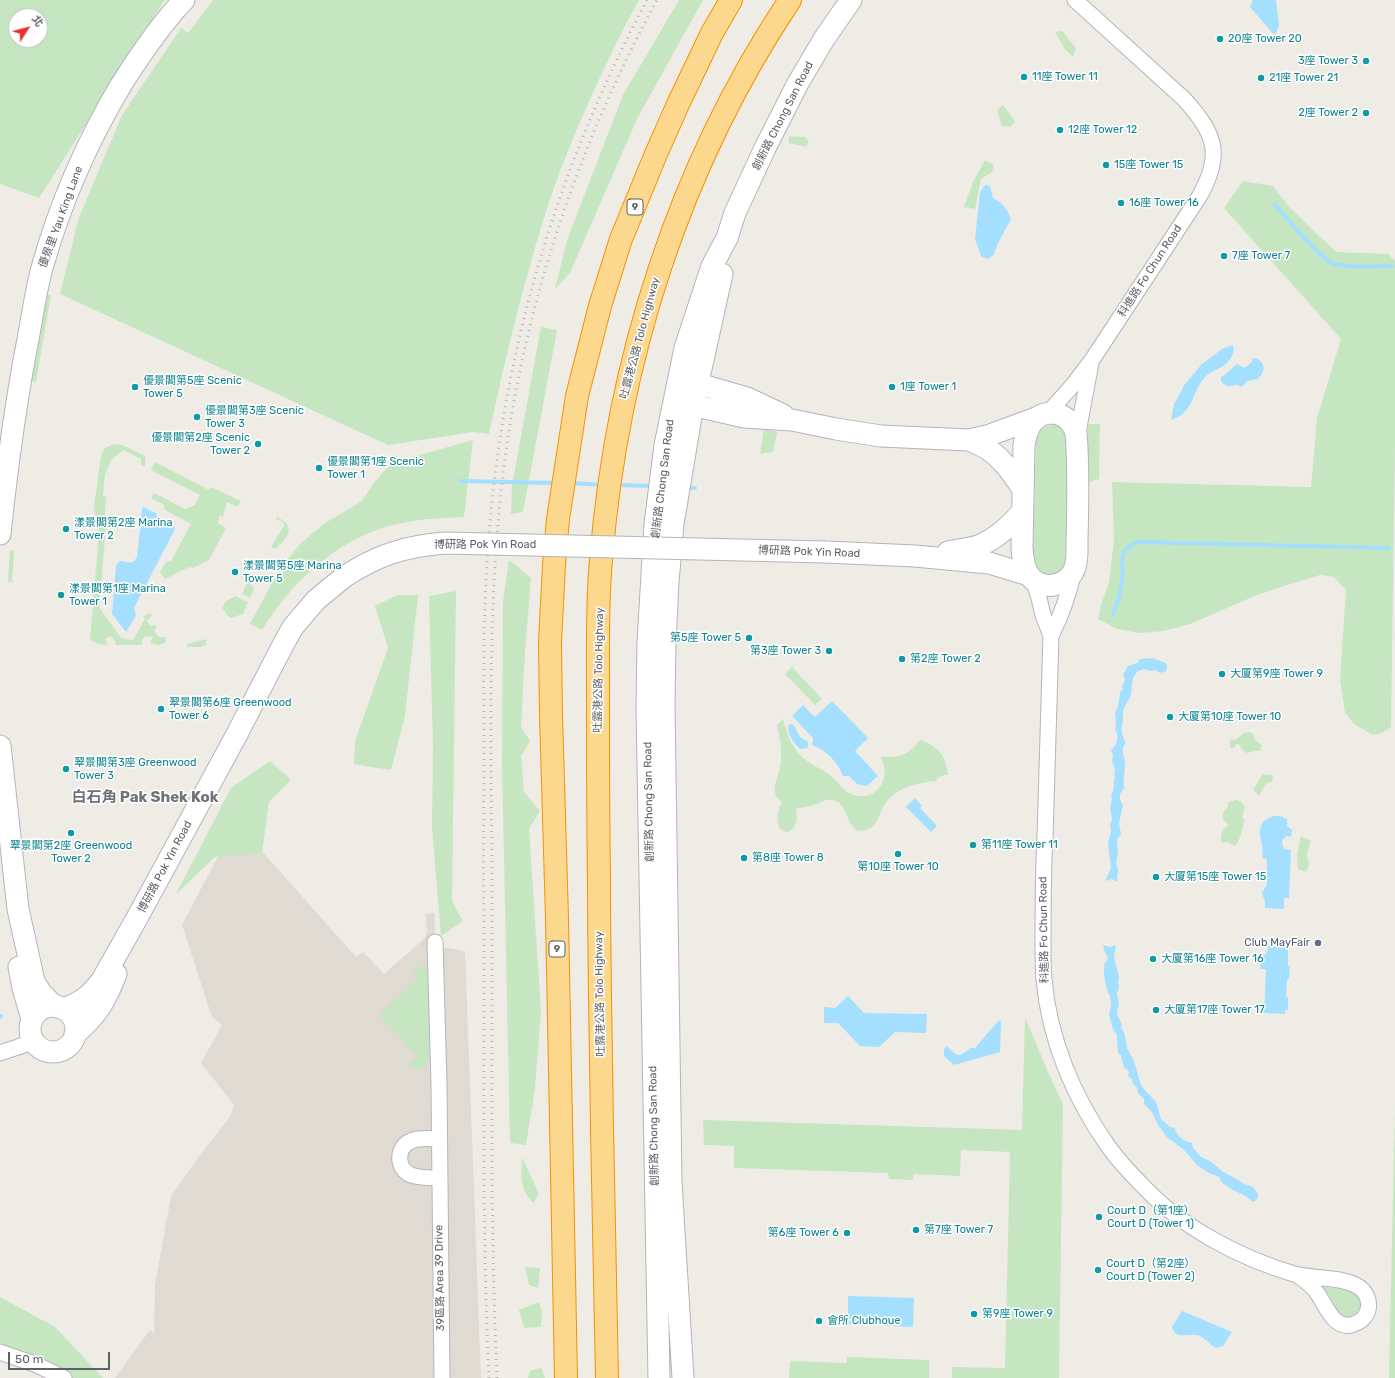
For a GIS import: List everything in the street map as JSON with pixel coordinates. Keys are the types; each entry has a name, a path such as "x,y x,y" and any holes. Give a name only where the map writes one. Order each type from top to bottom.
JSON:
{"highway":[{"name":"9","path":"566,1378 550,642 558,519 572,426 589,345 621,239 679,102 712,33 732,0"},
{"name":"吐露港公路 Tolo Highway","path":"607,1378 599,915 598,720 600,570 605,521 617,433 633,357 664,255 697,171 720,121 756,55 790,0"}],"street":[{"name":"優景里 Yau King Lane","path":"0,534 8,461 20,383 42,270 52,235 78,166 94,133 112,101 151,40 184,0"},
{"name":"創新路 Chong San Road","path":"683,1378 671,1182 664,706 664,524 666,444 683,403 688,380 723,271 727,238 735,214 765,148 798,83 824,39 850,0"},
{"name":"科進路 Fo Chun Road","path":"1075,0 1188,103 1196,112 1206,128 1214,148 1212,166 1208,181 1199,197 1092,360 1073,385 1029,426 1024,445 1022,554 1026,570 1031,577 1039,598 1043,615 1051,636 1042,902 1044,980 1052,1025 1065,1068 1084,1110 1109,1148 1144,1188 1170,1212 1198,1231 1251,1259 1297,1275 1308,1282 1314,1288 1333,1318 1339,1323 1348,1326 1355,1324 1367,1313 1369,1301 1366,1294 1361,1288 1354,1284 1318,1277 1297,1275"},
{"name":"科進路 Fo Chun Road","path":"1076,439 1092,360"},
{"path":"688,380 747,398 792,420"},
{"name":"創新路 Chong San Road","path":"659,1378 647,708 648,642 664,524 686,448 683,403"},
{"path":"683,403 744,417 792,420 836,430 881,436 969,440 987,436 1042,415"},
{"name":"科進路 Fo Chun Road","path":"1042,415 1057,414 1066,418 1074,427 1076,439 1078,513 1076,560 1071,585 1059,621 1051,636"},
{"path":"969,440 996,456 1011,472 1023,489"},
{"name":"博研路 Pok Yin Road","path":"915,556 977,546 992,539 1007,528 1023,511"},
{"name":"博研路 Pok Yin Road","path":"60,1008 80,1002 96,988 102,980 236,736 293,627 316,600 344,577 362,565 381,556 422,545 446,543 826,552 915,556 989,563 1031,577"},
{"name":"科進路 Fo Chun Road","path":"1031,577 1046,585 1060,584 1070,577 1076,560"},
{"path":"0,746 18,909 34,981 46,998 72,1016 75,1022 74,1039 67,1048 57,1052 46,1051 36,1045 33,1041 30,1030 32,1019 19,972 17,937 18,909"},
{"name":"博研路 Pok Yin Road","path":"75,1034 102,1006 137,918"},
{"name":"39區路 Area 39 Drive","path":"435,942 439,1085 438,1139 442,1378"},
{"path":"32,1019 40,1010 51,1006 60,1008"},
{"path":"0,1053 33,1041"},
{"path":"438,1139 420,1139 409,1142 404,1145 400,1156 403,1168 411,1175 439,1178"},
{"path":"0,1352 37,1365 64,1378"}],"shaded area":[{"path":"236,822 356,957 363,952 384,974 425,938 427,929 425,914 435,913 434,946 465,951 481,1378 115,1378 150,1330 154,1334 155,1285 171,1196 203,1151 230,1117 234,1105 201,1063 222,1025 212,1017 182,925"}],"green space":[{"path":"0,0 165,0 39,198 0,184"},
{"path":"213,0 639,0 620,36 588,104 550,199 516,316 489,434 473,432 388,445 60,294 78,220 122,115 181,28 188,33"},
{"path":"679,0 703,0 637,119 570,273 555,289 567,240 623,95"},
{"path":"1062,31 1076,48 1073,57 1064,48 1055,32"},
{"path":"1003,105 1015,121 1010,127 1002,126 997,110"},
{"path":"789,136 805,137 809,141 806,147 789,143"},
{"path":"985,160 994,165 992,172 981,179 975,209 964,207 973,182"},
{"path":"1243,181 1273,186 1290,208 1336,252 1388,254 1395,261 1395,445 1391,727 1382,733 1373,735 1354,724 1345,713 1340,679 1346,590 1334,577 1320,575 1284,586 1257,595 1190,624 1163,631 1140,633 1117,629 1098,619 1109,582 1114,540 1112,482 1311,487 1317,418 1341,339 1224,208"},
{"path":"46,294 51,295 36,382 31,381"},
{"path":"541,327 557,330 523,512 511,514 512,486"},
{"path":"1088,424 1100,424 1099,479 1086,483"},
{"path":"1053,425 1062,429 1068,443 1065,563 1061,570 1054,574 1046,575 1038,570 1033,560 1036,438 1042,429"},
{"path":"764,429 777,432 773,452 760,454"},
{"path":"473,440 464,517 405,522 376,530 356,539 337,550 303,578 274,612 262,630 250,624 279,570 300,544 325,523 359,503 386,469 394,463 405,459"},
{"path":"113,444 122,445 145,456 145,467 141,465 141,459 123,450 112,459 105,474 103,496 106,497 105,515 107,516 99,607 121,638 133,640 145,619 143,616 151,613 152,616 147,620 150,626 155,625 157,627 154,631 159,637 165,637 166,642 159,645 150,643 153,637 145,636 142,640 142,645 116,645 111,636 105,639 108,645 99,644 90,640 99,532 94,507 101,456 105,448"},
{"path":"155,462 209,490 211,487 241,501 237,507 227,502 223,517 220,515 218,523 226,528 209,560 193,568 189,567 165,579 160,572 166,562 171,561 191,524 165,510 163,504 151,498 154,493 185,509 195,505 200,495 151,470"},
{"path":"277,516 287,524 289,531 286,538 275,549 271,547 284,526 283,522 276,519"},
{"path":"10,550 14,551 12,582 8,582"},
{"path":"509,560 531,578 521,727 530,741 521,756 524,792 540,811 529,829 541,1011 535,1088 526,1145 510,1143 502,763 503,602"},
{"path":"248,580 250,580 254,589 250,598 242,594"},
{"path":"456,591 452,901 463,921 441,936 432,828 433,747 429,596"},
{"path":"397,595 418,595 405,716 391,770 354,764 355,741 388,648 375,606"},
{"path":"235,596 248,602 243,614 230,618 222,608 226,601"},
{"path":"206,639 206,645 201,647 187,647 187,644"},
{"path":"792,667 822,699 815,705 785,674"},
{"path":"783,719 786,731 794,748 802,757 831,776 845,791 851,794 860,796 875,792 880,787 884,773 884,764 880,756 893,757 903,755 920,740 937,749 943,757 948,775 941,776 936,781 908,787 895,794 885,804 874,825 868,829 861,831 856,829 849,821 842,805 834,800 827,800 811,806 796,808 797,818 794,828 788,832 783,831 778,825 778,816 782,802 775,794 775,784 780,765 781,753 777,725"},
{"path":"1244,733 1252,733 1256,741 1262,745 1260,751 1247,753 1242,750 1239,744 1236,744 1234,748 1230,748 1231,739 1235,740"},
{"path":"270,761 291,780 269,802 262,853 215,857 176,894 231,788"},
{"path":"1263,774 1273,775 1272,782 1266,783 1259,796 1253,790"},
{"path":"1236,800 1241,802 1245,807 1239,841 1235,846 1228,842 1221,843 1221,835 1224,828 1227,827 1228,824 1224,821 1224,811 1228,807 1228,803"},
{"path":"1301,836 1311,841 1307,854 1309,865 1306,872 1298,869 1297,855"},
{"path":"417,966 423,967 429,974 429,1059 425,1066 421,1068 415,1068 409,1063 417,1056 379,1014 419,978 412,970"},
{"path":"1025,1017 1063,1104 1059,1378 952,1378 952,1367 1005,1368 1010,1152 961,1150 960,1176 913,1174 913,1180 889,1179 888,1173 734,1168 734,1146 704,1145 703,1120 1022,1130"},
{"path":"1395,1108 1395,1378 1389,1378"},
{"path":"522,1157 539,1194 533,1203 523,1187 521,1176"},
{"path":"525,1267 540,1268 538,1288 529,1285"},
{"path":"1317,1282 1356,1292 1361,1300 1361,1306 1358,1311 1349,1317 1339,1315 1328,1294"},
{"path":"0,1297 55,1327 103,1378 69,1378 0,1349"},
{"path":"539,1302 542,1312 541,1327 524,1328 519,1310"},
{"path":"847,1357 929,1360 929,1378 789,1378 790,1361 847,1363"},
{"path":"541,1368 545,1378 528,1378 530,1371"}],"water":[{"path":"1253,0 1276,0 1279,25 1275,36 1250,7"},
{"path":"985,185 990,186 993,198 1004,207 1011,219 998,243 994,254 988,259 981,256 975,239 980,192"},
{"path":"1233,345 1233,354 1228,362 1207,375 1198,387 1185,412 1171,420 1174,404 1185,384 1202,364 1222,349"},
{"path":"1253,358 1258,359 1264,369 1258,379 1247,381 1241,387 1238,385 1226,386 1221,381 1221,377 1237,364 1244,368 1251,363"},
{"path":"143,507 156,513 158,518 173,526 175,529 134,608 136,616 126,632 112,614 116,566 118,562 122,561 130,563 137,557"},
{"path":"1152,658 1166,663 1166,671 1160,673 1155,670 1150,671 1144,669 1136,673 1133,679 1131,696 1123,710 1122,732 1126,743 1123,748 1125,763 1124,789 1120,794 1120,800 1123,805 1119,823 1121,834 1117,840 1118,852 1116,863 1118,869 1118,882 1112,879 1105,881 1111,868 1108,843 1112,820 1110,808 1112,799 1111,795 1115,777 1115,770 1112,760 1113,755 1111,750 1116,743 1117,737 1115,729 1115,712 1118,707 1120,693 1123,689 1122,686 1125,680 1123,675 1128,666 1137,663 1140,659"},
{"path":"832,701 868,738 855,751 878,776 867,786 857,784 849,776 843,776 831,757 812,745 813,738 792,716 803,705 815,717"},
{"path":"791,724 794,725 800,737 808,742 808,748 800,749 794,742 788,730 788,726"},
{"path":"915,798 922,806 920,808 937,826 931,832 906,807"},
{"path":"1274,816 1280,816 1287,819 1287,826 1292,830 1291,837 1287,836 1283,839 1282,843 1284,849 1291,850 1289,898 1284,898 1284,909 1265,908 1262,893 1267,884 1267,861 1266,859 1262,858 1263,852 1260,828 1266,819"},
{"path":"1103,945 1110,947 1116,945 1114,958 1119,977 1117,994 1119,1003 1117,1014 1122,1025 1121,1028 1125,1035 1127,1048 1134,1061 1140,1082 1143,1088 1156,1102 1161,1119 1170,1127 1175,1128 1181,1138 1192,1143 1193,1148 1201,1157 1210,1161 1222,1171 1253,1187 1258,1194 1258,1197 1253,1202 1244,1195 1222,1183 1219,1177 1209,1173 1197,1165 1184,1150 1167,1137 1158,1125 1152,1112 1144,1104 1144,1099 1138,1093 1137,1087 1133,1084 1132,1079 1128,1076 1128,1070 1124,1068 1121,1055 1118,1053 1117,1035 1113,1029 1109,1015 1111,1004 1110,996 1107,991 1104,975 1104,965 1108,958"},
{"path":"1269,945 1288,946 1288,966 1290,966 1289,979 1287,979 1286,997 1288,997 1288,1010 1285,1010 1285,1014 1264,1013 1266,970 1260,969 1262,958 1267,952"},
{"path":"848,996 864,1013 927,1014 926,1033 895,1032 879,1047 860,1046 838,1023 824,1023 824,1007 835,1008"},
{"path":"998,1021 1001,1021 1000,1052 954,1065 944,1056 944,1049 947,1046 958,1055 963,1054 970,1048 975,1048"},
{"path":"848,1296 914,1298 913,1327 848,1324"},
{"path":"1182,1311 1232,1332 1223,1346 1216,1348 1200,1336 1176,1334 1172,1327"}],"waterway":[{"path":"1274,204 1326,260 1339,265 1355,267 1393,266"},
{"path":"460,481 557,483"},
{"path":"570,483 603,485"},
{"path":"616,485 653,486"},
{"path":"686,488 695,488"},
{"path":"1113,615 1121,590 1124,552 1127,548 1139,542 1389,548"}],"railway":[{"path":"489,1378 485,1265 484,1152 484,668 485,601 492,501 505,407 517,346 532,286 550,227 570,169 593,112 619,55 647,0"},
{"path":"497,1378 492,1201 491,689 494,581 503,474 512,412 524,351 539,290 558,230 578,171 602,113 628,56 657,0"}],"place":[{"name":"20座 Tower 20","path":"1220,39"},
{"name":"3座 Tower 3","path":"1366,61"},
{"name":"11座 Tower 11","path":"1024,77"},
{"name":"21座 Tower 21","path":"1261,78"},
{"name":"2座 Tower 2","path":"1366,113"},
{"name":"12座 Tower 12","path":"1060,130"},
{"name":"15座 Tower 15","path":"1106,165"},
{"name":"16座 Tower 16","path":"1121,203"},
{"name":"7座 Tower 7","path":"1224,256"},
{"name":"優景閣第5座 Scenic Tower 5","path":"135,387"},
{"name":"1座 Tower 1","path":"892,387"},
{"name":"優景閣第3座 Scenic Tower 3","path":"197,417"},
{"name":"優景閣第2座 Scenic Tower 2","path":"258,444"},
{"name":"優景閣第1座 Scenic Tower 1","path":"319,468"},
{"name":"漾景閣第2座 Marina Tower 2","path":"66,529"},
{"name":"漾景閣第5座 Marina Tower 5","path":"235,572"},
{"name":"漾景閣第1座 Marina Tower 1","path":"61,595"},
{"name":"第5座 Tower 5","path":"749,638"},
{"name":"第3座 Tower 3","path":"829,651"},
{"name":"第2座 Tower 2","path":"902,659"},
{"name":"大厦第9座 Tower 9","path":"1222,674"},
{"name":"翠景閣第6座 Greenwood Tower 6","path":"161,709"},
{"name":"大厦第10座 Tower 10","path":"1170,717"},
{"name":"翠景閣第3座 Greenwood Tower 3","path":"66,769"},
{"name":"翠景閣第2座 Greenwood Tower 2","path":"71,833"},
{"name":"第11座 Tower 11","path":"973,845"},
{"name":"第10座 Tower 10","path":"898,854"},
{"name":"第8座 Tower 8","path":"744,858"},
{"name":"大厦第15座 Tower 15","path":"1156,877"},
{"name":"Club MayFair","path":"1318,943"},
{"name":"大厦第16座 Tower 16","path":"1153,959"},
{"name":"大厦第17座 Tower 17","path":"1156,1010"},
{"name":"Court D（第1座） Court D (Tower 1)","path":"1099,1217"},
{"name":"第7座 Tower 7","path":"916,1230"},
{"name":"第6座 Tower 6","path":"847,1233"},
{"name":"Court D（第2座） Court D (Tower 2)","path":"1098,1270"},
{"name":"第9座 Tower 9","path":"974,1314"},
{"name":"會所 Clubhoue","path":"819,1321"}],"district":[{"name":"白石角 Pak Shek Kok","path":"145,798"}]}
